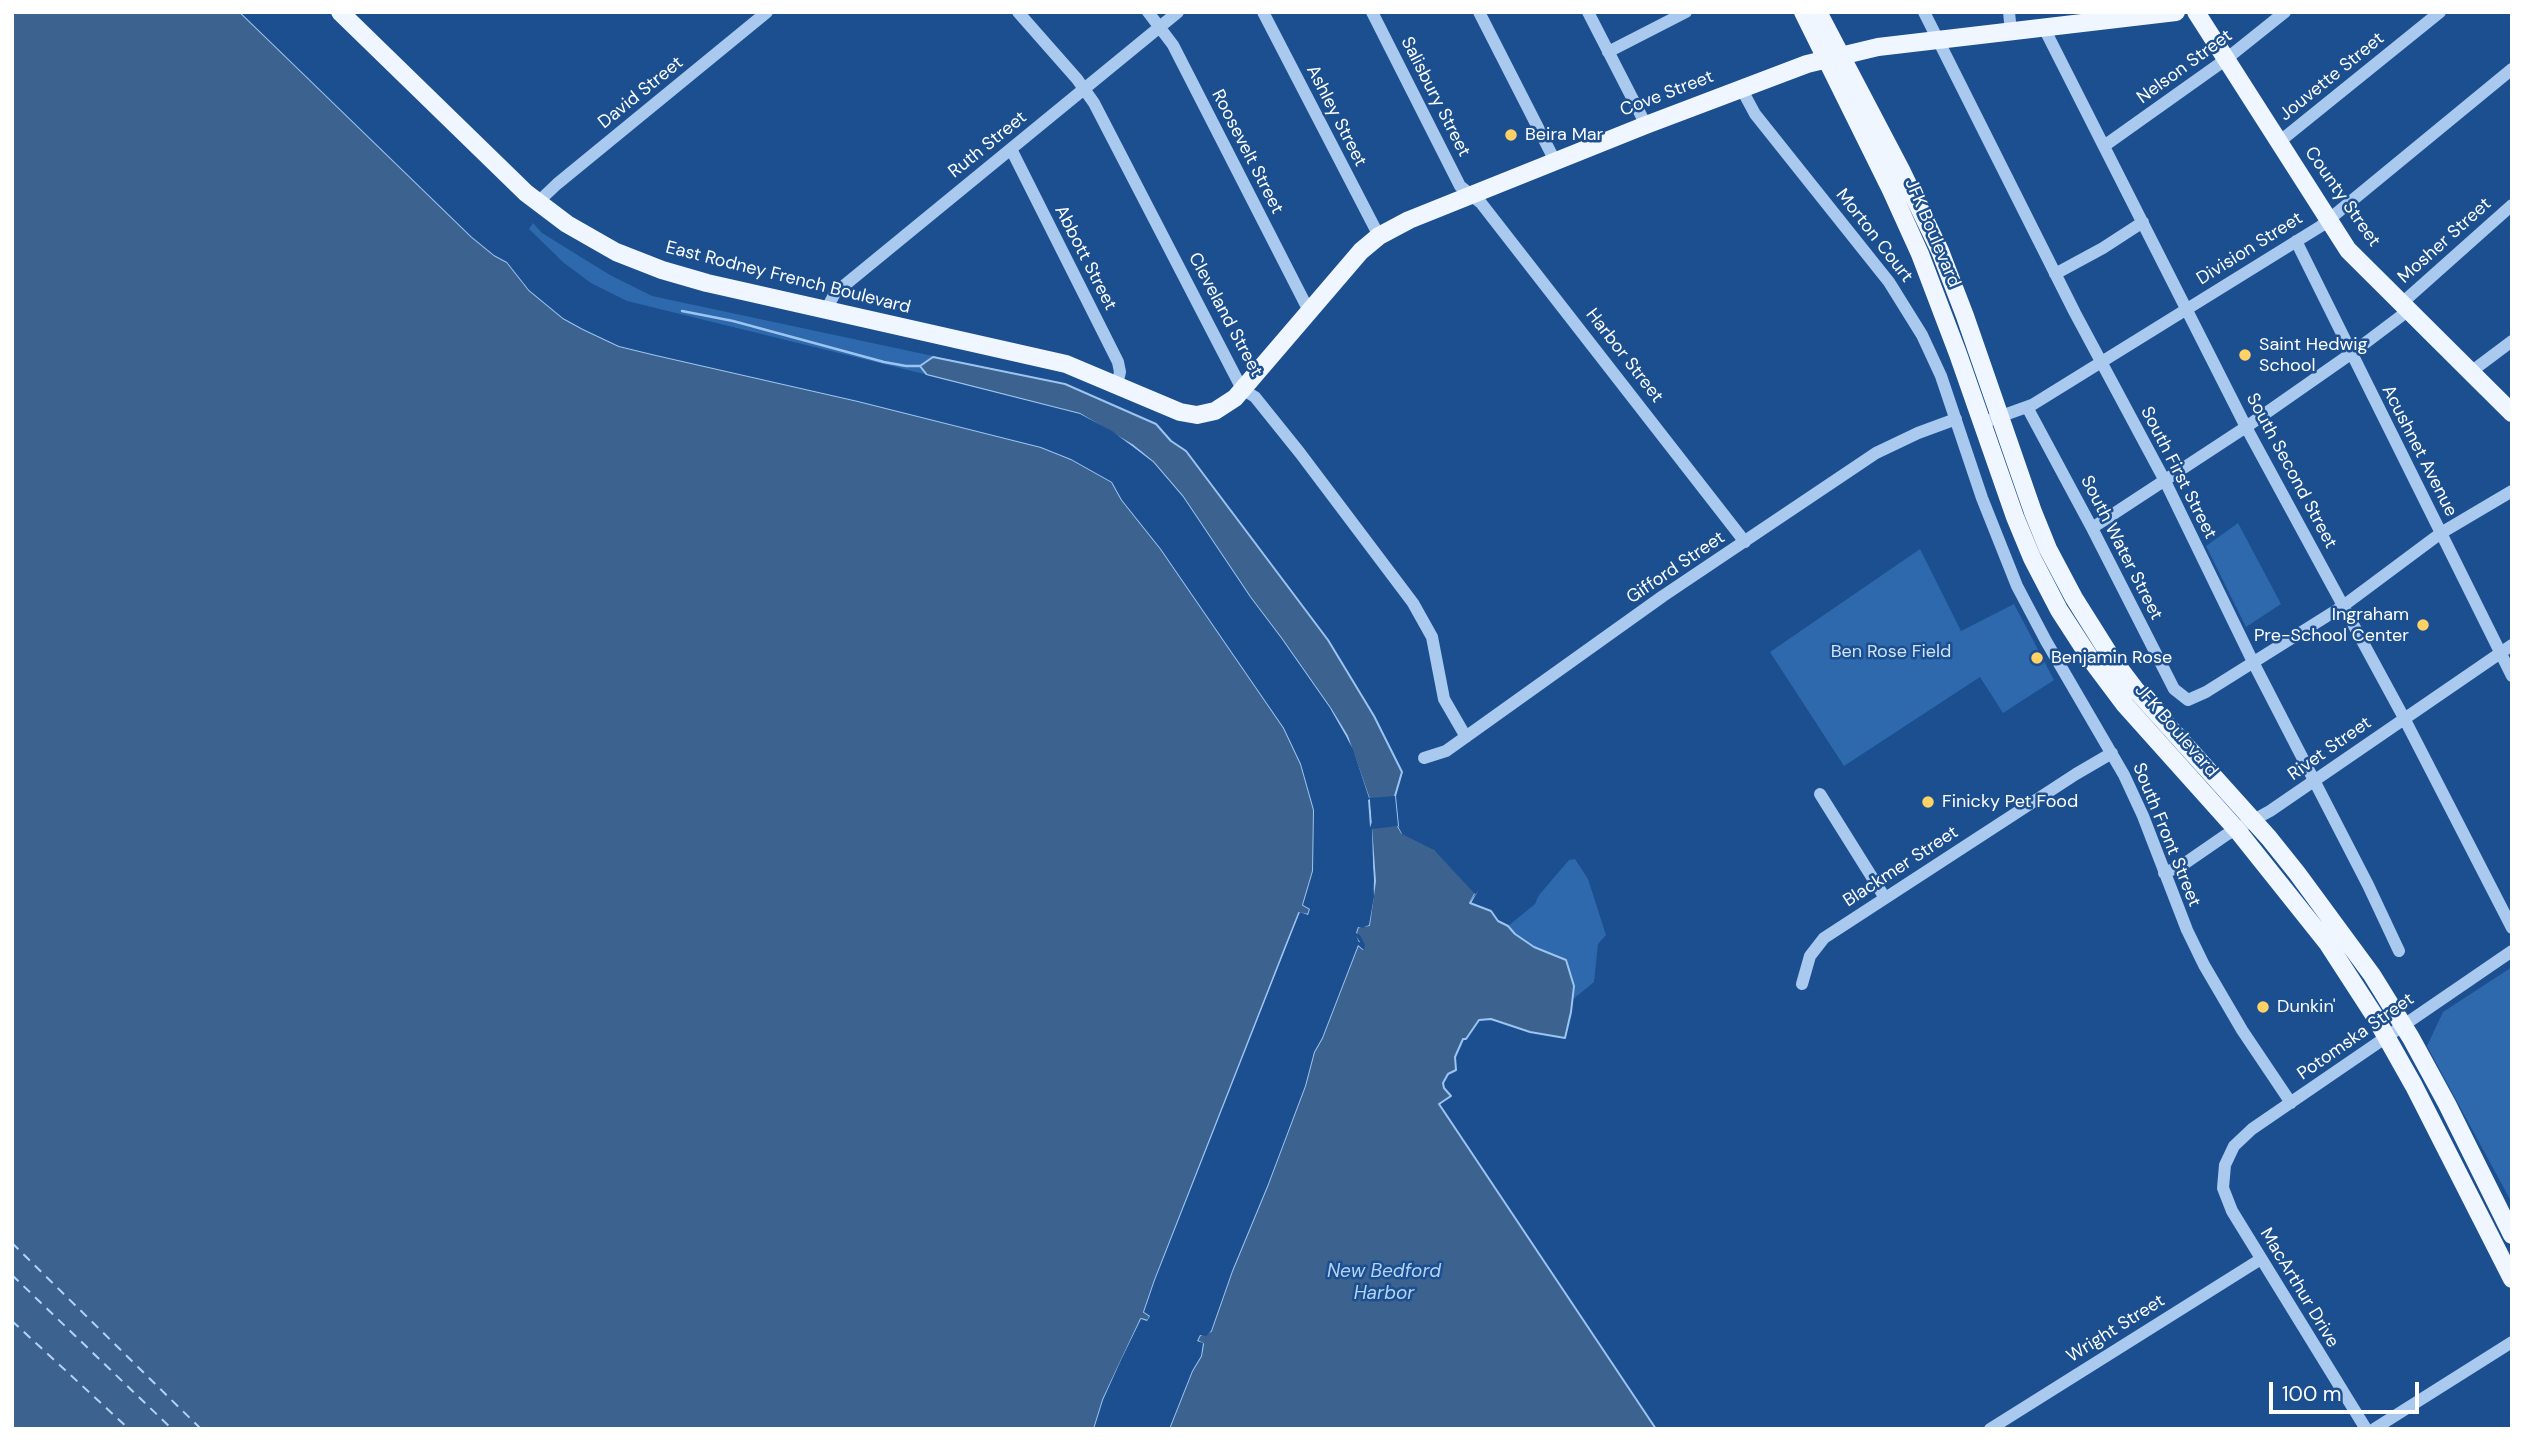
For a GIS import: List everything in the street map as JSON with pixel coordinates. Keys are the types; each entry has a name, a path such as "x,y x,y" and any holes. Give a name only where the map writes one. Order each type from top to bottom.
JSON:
{"main road":[{"name":"East Rodney French Boulevard","path":"340,12 517,185 596,242 647,265 707,283 1066,364 1180,412"},
{"path":"1803,12 1833,57"},
{"path":"1818,12 1833,57"},
{"name":"Cove Street","path":"1180,412 1197,415 1210,412 1231,401 1355,257 1379,236 1409,220 1470,195 1741,88 1833,57 2106,17 2176,12"},
{"name":"County Street","path":"2196,12 2348,250 2512,413"},
{"name":"JFK Boulevard","path":"1833,57 1927,221 1954,286 2040,531 2057,568 2113,660 2146,703 2253,821 2297,873 2351,945 2403,1026 2447,1104 2512,1235"},
{"name":"JFK Boulevard","path":"1833,57 1916,244 2023,538 2050,595 2102,676 2135,718 2237,830 2328,944 2387,1038 2430,1115 2512,1279"}],"street":[{"name":"David Street","path":"538,202 767,12"},
{"name":"Cleveland Street","path":"1018,12 1085,89 1242,389 1255,397 1278,425 1413,603 1432,637 1444,699 1466,737"},
{"name":"Roosevelt Street","path":"1148,12 1173,45 1309,311"},
{"name":"Ruth Street","path":"826,310 835,293 1178,12"},
{"name":"Ashley Street","path":"1263,12 1379,236"},
{"name":"Salisbury Street","path":"1372,12 1461,186 1470,195"},
{"path":"1479,12 1555,161"},
{"path":"1588,12 1646,125"},
{"path":"1608,52 1686,12"},
{"name":"South First Street","path":"1924,12 2055,274 2165,481 2399,951"},
{"path":"2009,12 2011,32"},
{"name":"Nelson Street","path":"2104,146 2225,60 2285,12"},
{"name":"Jouvette Street","path":"2279,142 2440,12"},
{"name":"South Second Street","path":"2044,28 2246,427 2404,719 2512,929"},
{"name":"Division Street","path":"1982,423 2027,407 2296,241 2329,218 2512,69"},
{"name":"Morton Court","path":"1741,88 1755,114 1866,251 1901,299 1932,355 1956,419"},
{"name":"Abbott Street","path":"1011,149 1118,362 1120,372 1117,385"},
{"name":"Harbor Street","path":"1470,195 1481,203 1745,542"},
{"name":"Mosher Street","path":"2092,527 2246,427 2352,353 2512,205"},
{"path":"2055,274 2143,222"},
{"name":"Acushnet Avenue","path":"2296,241 2441,533 2506,649 2512,676"},
{"path":"2472,371 2512,341"},
{"name":"South Water Street","path":"2027,407 2092,527 2174,690 2188,700 2206,692 2253,662"},
{"name":"Gifford Street","path":"1424,758 1446,751 1663,596 1876,453 1956,419"},
{"name":"South Front Street","path":"1956,419 1982,498 2017,586 2112,753 2138,805 2187,930 2213,982 2291,1103"},
{"path":"2253,662 2343,606 2441,533 2512,491"},
{"name":"Rivet Street","path":"2164,873 2181,866 2253,821 2506,649"},
{"name":"Blackmer Street","path":"1802,984 1810,956 1824,938 2112,753"},
{"path":"1820,794 1885,898"},
{"name":"Potomska Street","path":"2227,1158 2244,1135 2512,951"},
{"name":"MacArthur Drive","path":"2227,1158 2223,1172 2225,1196 2366,1429"},
{"name":"Wright Street","path":"1990,1429 2261,1259"},
{"path":"2374,1429 2512,1342"}],"green space":[{"path":"533,223 542,233 610,275 652,296 1022,375 977,387 627,301 591,283 564,263 529,229"},
{"path":"2238,523 2281,604 2246,627 2206,546"},
{"name":"Ben Rose Field","path":"1920,549 1961,631 2014,604 2054,680 2003,713 1980,677 1844,766 1770,652"},
{"path":"1575,859 1588,879 1606,935 1598,944 1594,982 1572,1000 1574,986 1566,960 1534,947 1508,926 1535,904 1539,895 1569,860"},
{"path":"2512,967 2512,1203 2427,1046 2443,1012"}],"water":[{"path":"12,12 240,12 472,237 507,262 529,290 563,318 583,329 619,346 858,401 1041,447 1071,459 1112,482 1122,500 1161,549 1284,728 1301,764 1314,810 1313,871 1303,905 1310,909 1308,915 1299,913 1155,1280 1144,1312 1150,1316 1148,1321 1141,1319 1103,1400 1094,1429 12,1429"},
{"name":"New Bedford Harbor","path":"933,357 1065,384 1156,424 1171,441 1186,451 1328,640 1374,716 1402,772 1395,796 1398,826 1402,833 1417,834 1479,887 1470,903 1491,911 1498,921 1534,947 1566,960 1574,986 1565,1038 1530,1032 1491,1019 1479,1020 1466,1039 1463,1039 1455,1057 1456,1070 1448,1074 1443,1083 1451,1096 1439,1104 1656,1429 1169,1429 1192,1371 1201,1356 1203,1344 1197,1341 1200,1335 1211,1331 1305,1086 1314,1052 1358,945 1363,949 1356,933 1358,927 1369,925 1375,881 1369,799 1347,736 1330,708 1250,597 1183,497 1153,462 1132,445 1080,414 927,375 920,366"}],"pier":[{"path":"240,12 245,12 474,234 509,260 532,287 565,315 585,326 621,342 657,352 859,397 1042,444 1072,456 1114,479 1287,726 1305,763 1317,809 1317,871 1307,903 1313,910 1310,918 1302,917 1288,949 1158,1281 1148,1311 1153,1313 1153,1317 1149,1324 1143,1323 1106,1402 1098,1429 1094,1429 1103,1400 1121,1360 1141,1319 1147,1321 1150,1316 1144,1312 1155,1280 1300,912 1308,915 1310,909 1303,905 1313,871 1314,810 1301,764 1284,728 1161,549 1122,500 1112,482 1071,459 1041,447 858,401 619,346 583,329 563,318 529,290 507,262 472,237"},
{"path":"922,374 1080,414 1112,431 1153,462 1183,497 1250,597 1330,708 1353,749 1369,798 1395,796 1398,826 1372,829 1374,897 1369,925 1358,927 1356,933 1365,945 1364,950 1358,945 1314,1052 1305,1086 1211,1331 1206,1336 1200,1335 1197,1341 1203,1343 1201,1356 1192,1371 1169,1429 1166,1428 1188,1370 1197,1355 1199,1346 1194,1343 1199,1331 1205,1332 1208,1329 1228,1270 1265,1183 1311,1051 1319,1037 1355,943 1360,942 1353,932 1356,924 1366,923 1372,881 1368,833 1372,822 1370,799 1366,801 1350,750 1327,710 1247,599 1181,499 1151,464 1110,434 1078,418 1010,398 932,381"},
{"path":"1398,826 1418,831 1448,850 1474,873 1482,886 1469,903 1475,894 1434,850 1402,834"}],"waterway":[{"path":"682,311 733,321 884,362 920,366"}],"ferry route":[{"path":"12,1243 201,1429"},
{"path":"12,1275 172,1429"},
{"path":"12,1321 129,1429"}],"place":[{"name":"Beira Mar","path":"1511,135"},
{"name":"Saint Hedwig School","path":"2245,355"},
{"name":"Ingraham Pre-School Center","path":"2423,625"},
{"name":"Benjamin Rose","path":"2037,658"},
{"name":"Finicky Pet Food","path":"1928,802"},
{"name":"Dunkin'","path":"2263,1007"}]}
